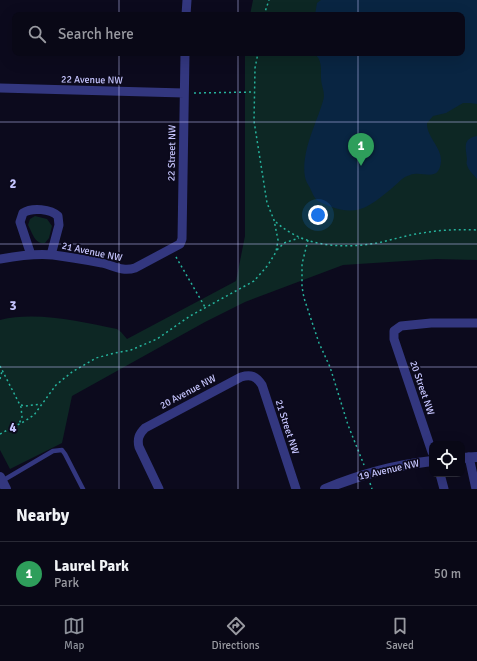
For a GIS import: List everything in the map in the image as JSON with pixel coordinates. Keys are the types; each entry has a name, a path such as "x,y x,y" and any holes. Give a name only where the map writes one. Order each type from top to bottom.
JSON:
{"street":[{"path":"186,12 187,0"},
{"name":"22 Street NW","path":"171,248 180,244 182,239 185,56"},
{"name":"22 Avenue NW","path":"0,88 184,93"},
{"name":"21 Avenue NW","path":"31,255 20,222 23,213 29,210 52,212 58,216 60,224 51,255"},
{"name":"21 Avenue NW","path":"0,259 31,255 51,255 103,263 129,270 171,248"},
{"name":"20 Street NW","path":"429,443 394,339 394,331 401,326 431,323 477,323"},
{"name":"20 Avenue NW","path":"159,489 139,447 138,436 145,428 234,380 241,377 253,376"},
{"name":"21 Street NW","path":"253,376 257,378 262,385 296,489"},
{"path":"469,457 476,489"},
{"name":"19 Avenue NW","path":"325,489 349,479 379,470 429,461"},
{"path":"441,477 444,489"}],"lane":[{"path":"3,482 57,449 62,450 65,454 83,489"}],"path":[{"path":"265,12 269,0"},
{"path":"257,56 255,68 254,121 267,203 274,220 278,240 276,252"},
{"path":"184,93 254,92"},
{"path":"274,220 284,229 300,238 335,246 377,243 436,231 459,229 477,230"},
{"path":"0,434 34,414 64,378 79,368 102,356 131,350 149,343 205,307 254,281 284,243 300,238"},
{"path":"308,240 302,264 302,287 304,298 319,343 330,367 346,419 363,461"},
{"path":"171,248 205,307"},
{"path":"0,366 20,404 22,417 19,424"},
{"path":"0,379 2,371"},
{"path":"20,404 25,406 42,404"}],"green space":[{"path":"253,0 477,0 477,260 436,259 343,265 245,302 205,322 72,396 62,443 10,469 0,450 0,320 29,317 59,318 117,329 127,339 236,281 245,236 245,56 465,56 465,12 251,12"},
{"path":"35,216 47,219 52,226 49,238 45,243 36,240 28,225 30,219"}],"water":[{"path":"321,0 477,0 477,104 463,103 446,113 433,116 427,123 429,134 440,155 440,167 436,173 429,175 413,174 405,177 376,201 355,210 347,211 339,209 316,200 305,179 304,167 307,148 324,98 320,64 316,56 465,56 465,12 316,12 317,3"},
{"path":"477,136 477,179 470,171 467,164 466,144 469,139"}],"place":[{"name":"Laurel Park","path":"361,166"}]}
